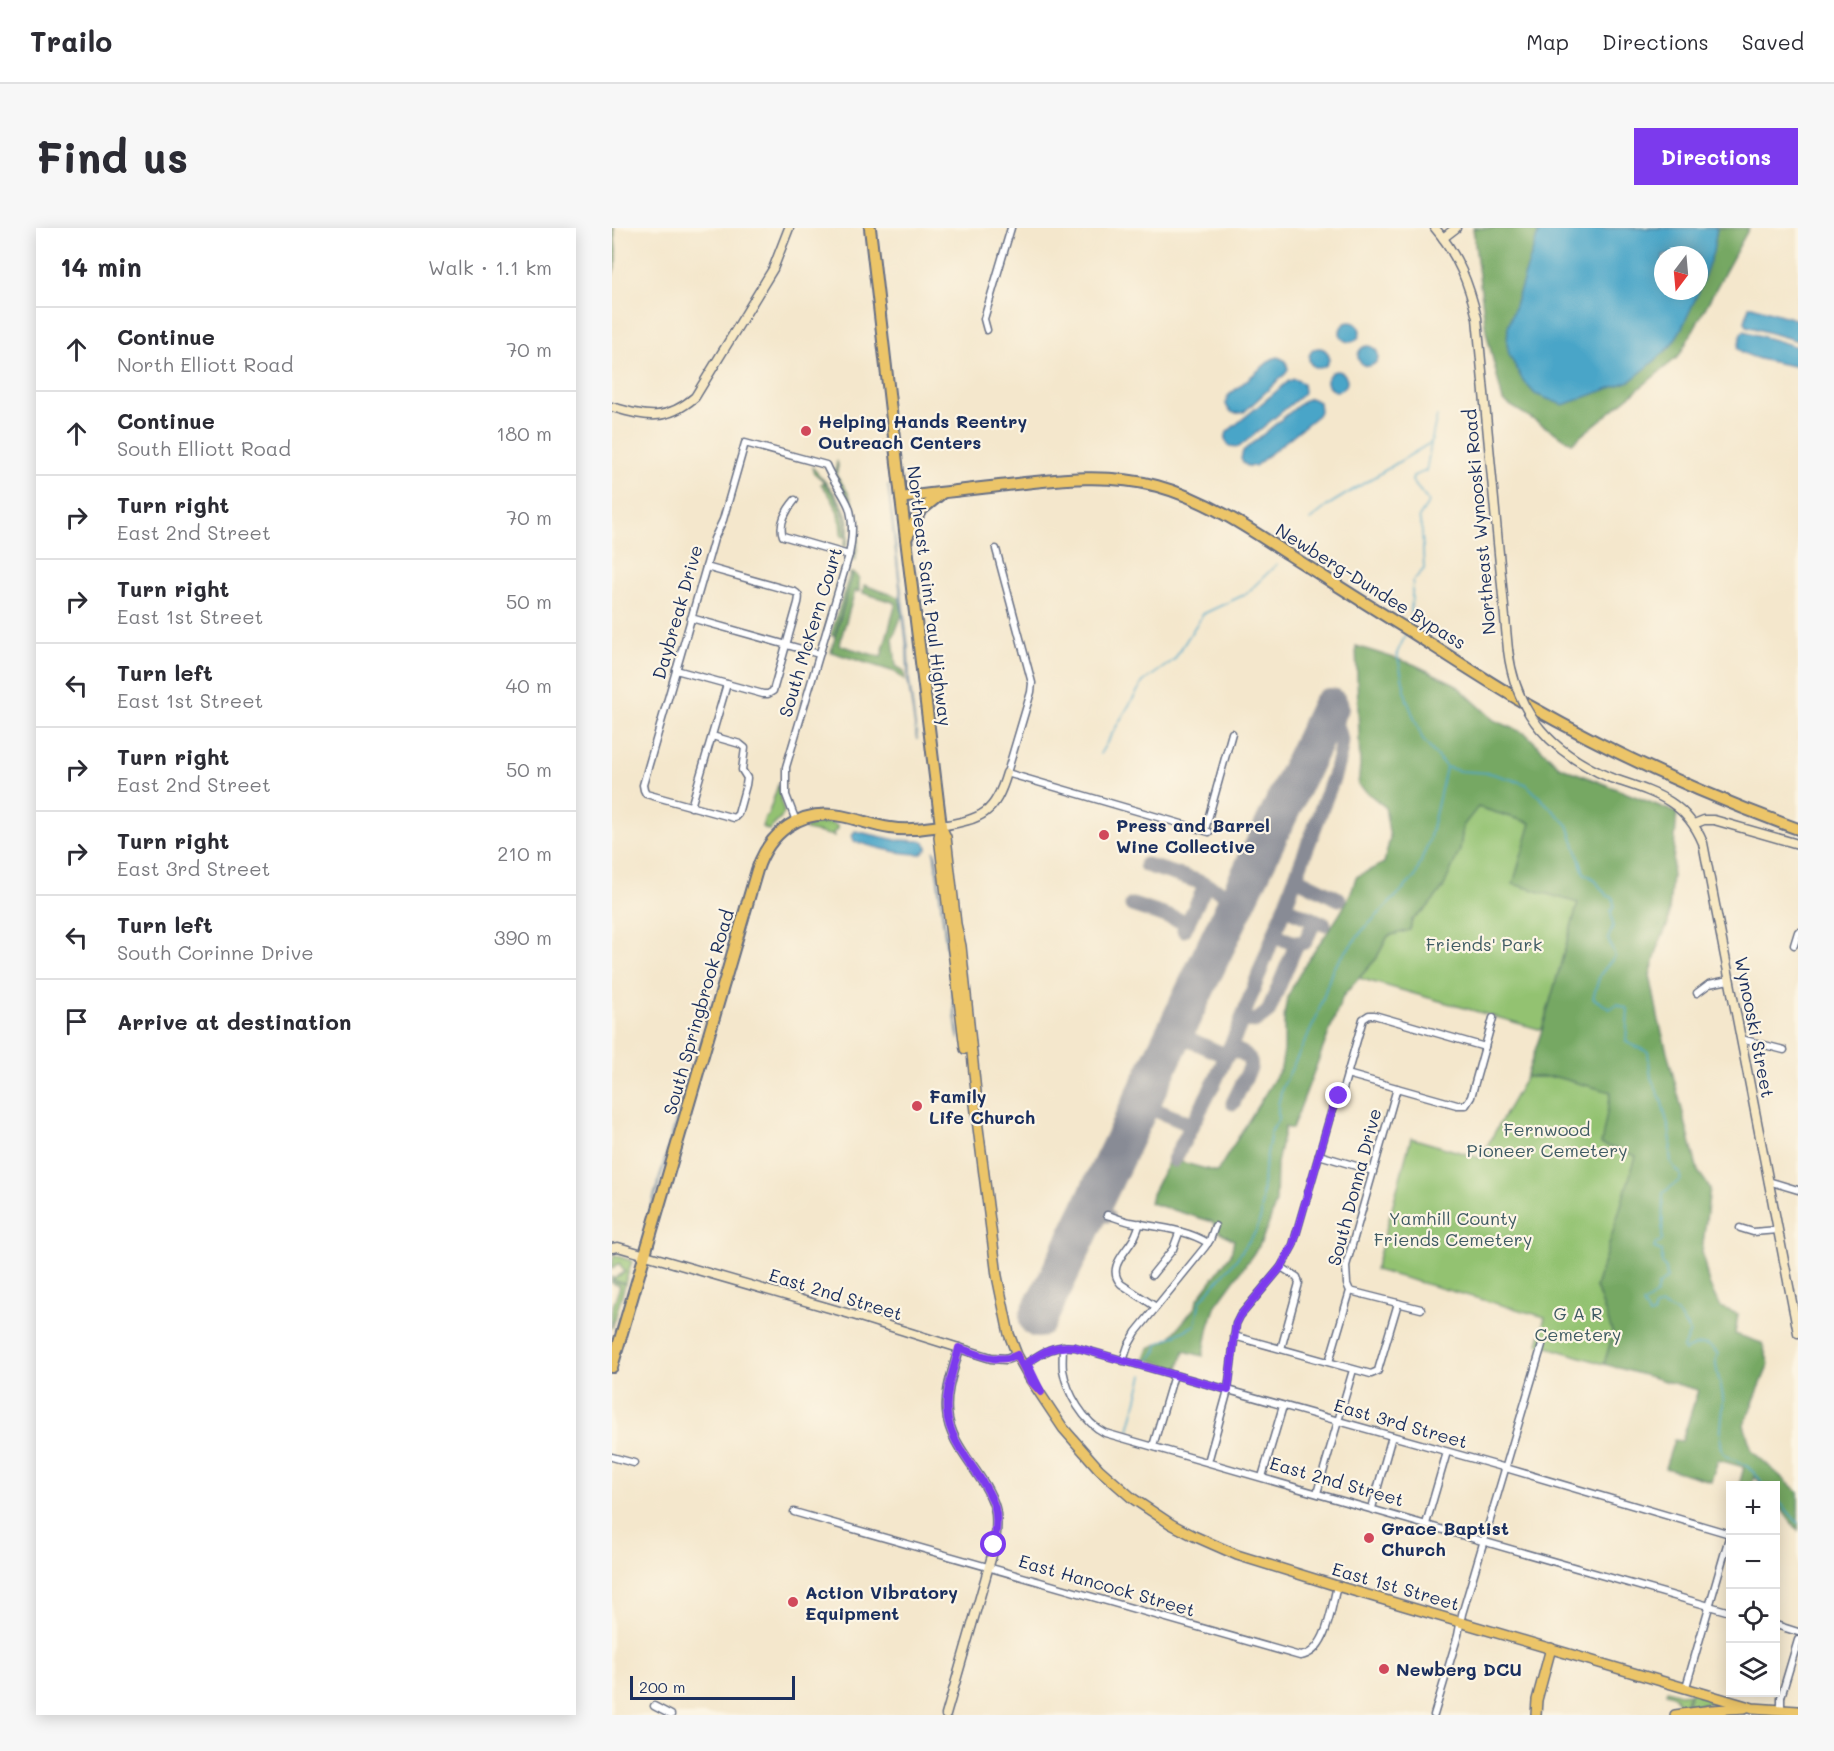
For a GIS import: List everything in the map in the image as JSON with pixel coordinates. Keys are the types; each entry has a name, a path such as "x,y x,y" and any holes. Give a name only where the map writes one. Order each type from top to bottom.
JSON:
{"highway":[{"name":"Northeast Saint Paul Highway","path":"870,228 900,498 941,826"},
{"name":"Newberg-Dundee Bypass","path":"900,498 1048,480 1108,478 1155,486 1200,501 1497,686 1558,721 1644,765 1733,804 1798,829"},
{"path":"906,539 920,511 942,493"},
{"name":"South Springbrook Road","path":"612,1367 760,862 768,846 775,837 796,821 814,815 840,815 900,830 941,826"}],"main road":[{"path":"612,407 645,416 657,416 684,407 695,397 774,269 789,228"},
{"name":"Northeast Wynooski Road","path":"1435,228 1460,265 1477,318 1512,676 1537,724 1554,743 1572,758 1611,778"},
{"path":"1443,238 1456,228"},
{"path":"941,826 971,820 982,815 1000,795 1007,773"},
{"name":"Wynooski Street","path":"1611,778 1668,800 1694,824 1702,843 1798,1333"},
{"path":"1694,824 1704,820 1718,820 1798,844"},
{"name":"Northeast Saint Paul Highway","path":"941,826 946,837 956,924 961,946 976,1092 975,1104 993,1249 1008,1322"},
{"name":"East 2nd Street","path":"614,1246 996,1359 1006,1359 1017,1355"},
{"name":"East 1st Street","path":"1008,1322 1009,1334 1017,1355 1030,1380 1041,1392"},
{"name":"East 1st Street","path":"1008,1322 1041,1392 1063,1428 1078,1446 1114,1483 1148,1509 1171,1524 1214,1546 1337,1586 1754,1708 1798,1711"},
{"path":"946,1715 997,1529 994,1506 956,1440 947,1414 947,1397 959,1348"},
{"path":"1536,1715 1537,1700 1551,1648"},
{"path":"1675,1715 1754,1708"}],"street":[{"path":"987,330 984,319 1011,228"},
{"name":"South McKern Court","path":"745,443 826,465 849,508 852,533 849,555 786,767 786,795 796,821"},
{"name":"Daybreak Drive","path":"691,807 646,794 643,785 714,539 723,520 745,443"},
{"path":"795,500 786,510 781,534 849,555"},
{"path":"996,549 1032,683 1007,773 1207,831 1232,734"},
{"path":"676,670 763,694 773,692 798,603 798,594 706,567"},
{"path":"691,618 819,654"},
{"path":"712,736 740,744 745,748 742,770 747,778 746,785 738,814 734,818 691,807 727,684"},
{"path":"1794,945 1798,932"},
{"path":"1696,993 1708,984 1730,980"},
{"path":"1208,1462 1228,1390 1236,1324 1240,1316 1281,1267 1295,1239 1332,1110 1343,1089 1362,1022 1366,1016 1485,1047"},
{"path":"1347,1074 1457,1105 1466,1105 1471,1097 1493,1018"},
{"path":"1741,1039 1784,1050"},
{"name":"South Donna Drive","path":"1329,1362 1350,1291 1346,1278 1346,1266 1396,1088"},
{"path":"1319,1155 1372,1171"},
{"path":"1768,1181 1798,1190"},
{"path":"1107,1215 1202,1239 1208,1243"},
{"path":"1140,1223 1132,1241 1119,1259 1115,1272 1120,1284 1156,1307"},
{"path":"1123,1360 1131,1339 1208,1243 1215,1226"},
{"path":"1740,1227 1753,1232 1778,1230"},
{"path":"1152,1275 1173,1249 1179,1233"},
{"path":"1281,1267 1297,1277 1299,1283 1281,1349"},
{"path":"1350,1291 1421,1309"},
{"path":"1234,1336 1368,1374 1374,1373 1379,1367 1398,1303"},
{"path":"1434,1715 1542,1345"},
{"path":"1027,1363 1048,1349 1063,1346"},
{"name":"East 3rd Street","path":"1063,1346 1123,1360 1726,1533"},
{"name":"East 2nd Street","path":"1063,1346 1065,1378 1080,1410 1088,1421 1105,1433 1726,1611"},
{"path":"1317,1493 1353,1370"},
{"path":"1153,1446 1174,1375"},
{"path":"1262,1477 1283,1406"},
{"path":"1372,1509 1392,1436"},
{"path":"1425,1524 1447,1452"},
{"path":"612,1457 634,1463"},
{"name":"East Hancock Street","path":"794,1512 1300,1656 1307,1655 1319,1646 1337,1586"},
{"path":"1686,1687 1731,1535"},
{"path":"1780,1626 1798,1632"},
{"path":"1781,1709 1781,1697 1798,1640"},
{"path":"654,1706 671,1715"}],"green space":[{"path":"612,228 614,228 617,261 612,276"},
{"path":"1473,228 1749,228 1679,356 1572,443 1503,401 1486,331"},
{"path":"837,461 836,475 851,499 856,516 858,543 855,561 853,560 857,543 856,520 850,500 835,477"},
{"path":"813,468 834,493 845,512 848,522 846,546 844,546 846,525 840,504 828,486 813,472"},
{"path":"823,482 833,494 839,507 845,537 841,536 839,515 821,484"},
{"path":"850,573 852,573 834,636 831,635"},
{"path":"853,573 859,579 859,592 855,591 839,645 881,657 896,603 863,593 864,585 899,597 902,615 893,638 896,666 904,671 905,681 895,672 831,652"},
{"path":"1356,646 1413,664 1455,684 1494,720 1526,734 1559,766 1677,813 1668,924 1660,941 1650,975 1659,1021 1698,1171 1710,1188 1702,1252 1709,1284 1720,1307 1738,1314 1735,1334 1762,1343 1769,1364 1744,1425 1752,1451 1798,1492 1798,1531 1780,1507 1780,1481 1758,1481 1754,1476 1752,1481 1740,1481 1744,1467 1718,1460 1711,1481 1665,1468 1674,1440 1682,1441 1698,1390 1604,1364 1613,1334 1596,1287 1636,1156 1601,1144 1611,1092 1556,1077 1526,1077 1542,1030 1578,903 1513,884 1531,823 1478,807 1463,826 1460,850 1443,888 1427,908 1412,920 1410,930 1388,936 1376,959 1343,996 1292,1129 1285,1127 1277,1163 1276,1202 1268,1226 1259,1246 1216,1305 1203,1356 1184,1351 1179,1368 1145,1359 1149,1348 1169,1339 1196,1306 1197,1300 1231,1254 1234,1240 1218,1231 1213,1222 1150,1203 1152,1194 1170,1159 1217,1172 1281,1068 1286,1005 1298,976 1336,920 1356,877 1384,863 1390,838 1385,807 1358,785 1360,766"},
{"path":"778,785 784,813 769,830 762,827"},
{"name":"Friends' Park","path":"1477,807 1531,823 1578,903 1542,1030 1359,978 1376,959 1388,936 1410,930 1412,920 1427,908 1460,850 1463,826"},
{"path":"832,823 837,826 838,829 833,833 834,836 806,830 806,827"},
{"path":"1526,1077 1556,1077 1611,1092 1637,1156 1596,1287 1613,1334 1604,1364 1538,1344 1545,1317 1375,1270 1411,1138 1480,1158"},
{"path":"614,1255 632,1261 625,1283 612,1280 612,1277 614,1279 625,1272 619,1263 612,1269"},
{"path":"612,1281 625,1284 612,1328 612,1310 620,1286"},
{"path":"1667,1690 1679,1694 1689,1693 1685,1706 1681,1705 1674,1696 1666,1693"},
{"path":"1691,1691 1720,1702 1687,1706"}],"water":[{"path":"1540,228 1717,228 1708,266 1708,246 1654,246 1654,300 1695,300 1670,347 1630,381 1563,405 1535,394 1522,379 1509,354 1508,327"},
{"path":"1749,306 1798,320 1798,341 1747,326 1745,322"},
{"path":"1350,322 1357,325 1360,332 1357,339 1350,342 1343,339 1340,332 1343,325"},
{"path":"1744,331 1798,347 1798,367 1743,353 1738,349 1741,333"},
{"path":"1368,346 1375,349 1378,356 1375,363 1368,366 1361,363 1358,356 1361,349"},
{"path":"1319,348 1326,351 1329,358 1326,365 1319,368 1312,365 1309,358 1312,351"},
{"path":"1278,357 1286,361 1288,369 1286,373 1244,412 1231,411 1226,404 1228,396 1272,359"},
{"path":"1337,371 1344,374 1347,381 1344,388 1337,391 1330,388 1327,381 1330,374"},
{"path":"1294,379 1303,383 1302,395 1239,447 1229,446 1225,439 1227,432"},
{"path":"1310,398 1319,402 1318,415 1255,466 1245,465 1241,459 1243,451"},
{"path":"888,485 908,646 909,680 917,740 908,680 907,650"},
{"path":"855,831 896,840 922,841 927,845 927,849 921,854 879,848 854,841 852,836"},
{"path":"934,851 936,857 959,1040 957,1031"},
{"path":"687,1082 689,1082 646,1224"}],"waterway":[{"path":"1410,624 1413,581 1424,569 1419,517 1429,502 1412,481 1413,476 1426,471 1437,416"},
{"path":"1310,520 1330,504 1430,443"},
{"path":"1100,754 1143,682 1174,660 1203,614 1246,594 1277,564"},
{"path":"1406,634 1397,653 1407,700 1423,740 1446,767 1460,771 1490,773 1526,784 1568,825 1584,873 1594,879 1607,896 1613,897 1614,907 1611,911 1613,926 1608,939 1615,956 1600,975 1593,998 1610,1009 1617,1004 1628,1009 1626,1042 1648,1052 1651,1078 1661,1099 1669,1129 1671,1163 1681,1175 1680,1180 1663,1193 1662,1241 1656,1243 1654,1248 1662,1251 1662,1264 1666,1269 1667,1278 1658,1286 1656,1295 1643,1304 1649,1315 1661,1305 1677,1313 1690,1332 1683,1348 1684,1351 1698,1345 1706,1345 1718,1354 1716,1363 1723,1399 1722,1450 1725,1455 1749,1468 1761,1481"},
{"path":"1149,1360 1157,1351 1158,1344 1195,1325 1200,1301 1235,1261 1256,1231 1261,1216 1264,1170 1271,1132 1278,1120 1278,1105 1282,1088 1316,1019 1333,968 1362,931 1415,877 1429,841 1446,768"},
{"path":"1129,1430 1143,1375"},
{"path":"1780,1503 1798,1523"}],"taxiway":[{"path":"1174,1160 1215,1081 1239,1027 1334,776 1340,752 1340,735 1335,726 1331,724 1320,727"},
{"path":"1146,865 1197,881 1238,899"},
{"path":"1296,878 1339,899"},
{"path":"1184,930 1206,885"},
{"path":"1132,905 1188,923"},
{"path":"1285,908 1324,924"},
{"path":"1275,935 1294,943 1305,942 1315,920"},
{"path":"1242,1020 1256,1021 1268,1012 1297,943"},
{"path":"1174,1033 1227,1056"},
{"path":"1230,1048 1250,1060 1250,1068 1233,1103"},
{"path":"1141,1104 1192,1125"},
{"path":"1091,1208 1107,1215"},
{"path":"1038,1319 1033,1320 1027,1314 1034,1297 1050,1294"}],"runway":[{"path":"1038,1319 1330,707"}],"place":[{"name":"Helping Hands Reentry Outreach Centers","path":"806,431"},
{"name":"Press and Barrel Wine Collective","path":"1104,835"},
{"name":"Family Life Church","path":"917,1106"},
{"name":"Grace Baptist Church","path":"1369,1538"},
{"name":"Action Vibratory Equipment","path":"793,1602"},
{"name":"Newberg DCU","path":"1384,1669"}],"route":[{"path":"994,1545 997,1529 994,1506 956,1440 947,1414 949,1385 959,1348 996,1359 1006,1359 1017,1355 1030,1380 1041,1392 1027,1363 1048,1349 1063,1346 1075,1347 1228,1390 1236,1324 1240,1316 1281,1267 1293,1245 1332,1110 1339,1096"}],"park label":[{"name":"Fernwood Pioneer Cemetery","path":"1547,1139"},
{"name":"Yamhill County Friends Cemetery","path":"1453,1228"},
{"name":"G A R Cemetery","path":"1578,1323"}]}
